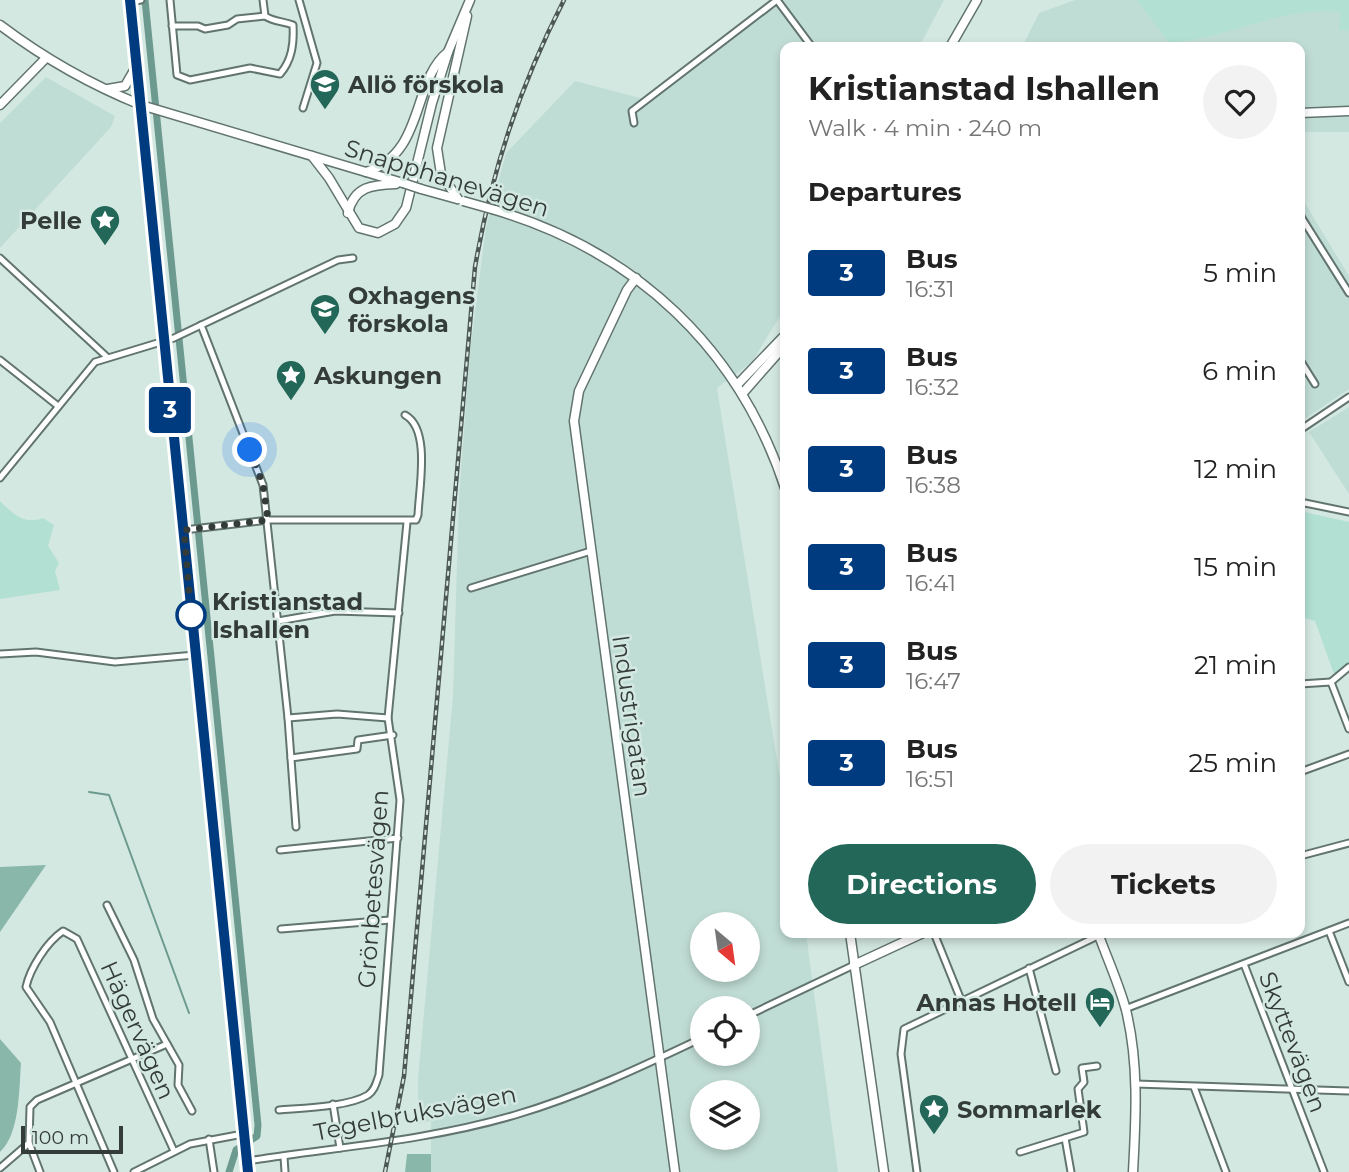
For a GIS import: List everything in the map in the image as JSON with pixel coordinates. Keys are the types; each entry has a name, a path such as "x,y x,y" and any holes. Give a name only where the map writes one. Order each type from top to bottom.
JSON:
{"street":[{"path":"141,0 130,1 248,1172"},
{"path":"170,0 172,26 177,75 190,80 250,68 280,74 287,66 294,42 293,26 265,16 237,19 228,25 205,29 198,26 172,26"},
{"path":"263,0 265,16"},
{"path":"299,0 317,63 303,108"},
{"path":"312,156 330,178 356,226 368,233 386,230 400,219 406,208 448,52 470,0"},
{"path":"460,200 441,174 437,148 470,0"},
{"path":"634,123 632,111 777,0 808,42"},
{"path":"953,42 977,0"},
{"name":"Snapphanevägen","path":"0,25 45,59 102,89 141,105 495,210 561,233 636,278 692,325 737,385 775,457 780,472"},
{"path":"957,42 963,26"},
{"path":"366,172 383,166 397,153 418,113 436,66 448,52"},
{"path":"439,86 458,57"},
{"path":"0,105 45,59"},
{"path":"102,89 125,86 137,65"},
{"path":"1305,113 1349,111"},
{"path":"348,213 354,196 363,188 403,183"},
{"path":"1305,223 1349,293"},
{"path":"0,258 107,357"},
{"path":"0,478 95,362 174,338 338,260 353,258"},
{"name":"Industrigatan","path":"636,278 627,289 575,408 590,551 675,1172"},
{"path":"201,325 263,485 288,718 296,827"},
{"path":"737,385 780,340"},
{"path":"742,394 780,351"},
{"path":"0,360 58,406"},
{"path":"1305,368 1315,384"},
{"path":"1305,427 1349,397"},
{"name":"Grönbetesvägen","path":"279,1110 333,1104 367,1095 374,1088 379,1075 400,800 393,735 388,718 407,522 416,520 418,515 421,437 414,420 405,415"},
{"path":"1305,503 1349,512"},
{"path":"184,530 268,520 407,522"},
{"path":"471,588 590,551"},
{"path":"278,621 335,611 399,613"},
{"path":"0,654 36,652 115,662 195,655"},
{"path":"1305,684 1331,682 1349,667"},
{"path":"1331,682 1349,729"},
{"path":"288,718 337,714 388,718"},
{"path":"291,758 357,749 359,740 393,735"},
{"path":"1305,770 1349,754"},
{"path":"280,850 398,838"},
{"path":"1305,855 1349,843"},
{"path":"107,905 134,960 153,1018 179,1065 180,1092 192,1111"},
{"path":"281,929 390,920"},
{"path":"1125,1009 1349,923"},
{"name":"Hägervägen","path":"74,1083 50,1022 26,987 28,978 53,938 63,931 77,939 174,1151"},
{"path":"1329,931 1349,982"},
{"path":"851,938 884,1172"},
{"path":"760,1010 912,938"},
{"path":"936,938 961,1000"},
{"path":"917,1172 901,1040 904,1029 1090,938"},
{"path":"1102,938 1125,1009 1136,1084 1133,1172"},
{"name":"Skyttevägen","path":"1244,964 1324,1172"},
{"path":"1029,968 1056,1071"},
{"path":"40,1172 29,1143 30,1107 37,1100 167,1044"},
{"name":"Tegelbruksvägen","path":"246,1157 284,1157 393,1142 514,1115 568,1098 690,1044"},
{"path":"1020,1152 1084,1132 1078,1089 1084,1082 1082,1068 1097,1066"},
{"path":"74,1083 114,1172"},
{"path":"1136,1084 1349,1091"},
{"path":"1194,1087 1226,1172"},
{"path":"333,1104 340,1148"},
{"path":"134,1172 174,1151 209,1139 244,1137"},
{"path":"1065,1138 1071,1172"},
{"path":"209,1139 214,1172"},
{"path":"0,1168 29,1143"},
{"path":"284,1157 285,1172"}],"shaded area":[{"path":"781,0 944,0 922,42 780,42 780,316 752,362 717,388 780,779 780,938 807,938 838,1172 431,1172 431,1121 418,1124 418,1078 453,696 459,496 470,351 486,227 506,153 575,81 652,101"},
{"path":"1075,0 1151,0 1349,9 1349,132 1305,132 1305,42 1024,42 1039,13"},
{"path":"1137,0 1349,0 1349,31 1339,30 1340,12 1318,11 1275,18 1212,36 1168,42"},
{"path":"46,77 115,116 111,127 0,248 0,123"},
{"path":"1305,203 1349,276 1349,389 1305,419"},
{"path":"1349,407 1349,494 1309,432"},
{"path":"0,501 19,517 30,520 43,518 54,525 48,546 59,563 55,571 60,590 0,599"},
{"path":"1305,512 1349,522 1349,662 1334,674 1315,621 1305,618"},
{"path":"46,865 0,932 0,867"},
{"path":"0,1039 21,1063 15,1123 7,1144 0,1152"},
{"path":"407,1154 431,1154 431,1172 405,1172"}],"waterway":[{"path":"145,0 258,1125 257,1136 236,1150 229,1172"},
{"path":"89,792 109,795 189,1013"}],"railway":[{"path":"385,1172 404,1076 475,267 490,197 509,130 534,65 564,0"}],"bus line":[{"name":"3","path":"130,0 248,1172"}],"place":[{"name":"Allö förskola","path":"325,111"},
{"name":"Pelle","path":"105,247"},
{"name":"Oxhagens förskola","path":"325,336"},
{"name":"Askungen","path":"291,402"},
{"name":"Kristianstad Ishallen","path":"191,615"},
{"name":"Annas Hotell","path":"1100,1029"},
{"name":"Sommarlek","path":"934,1136"}],"route":[{"path":"191,615 184,530 268,520 263,485 250,450"}]}
